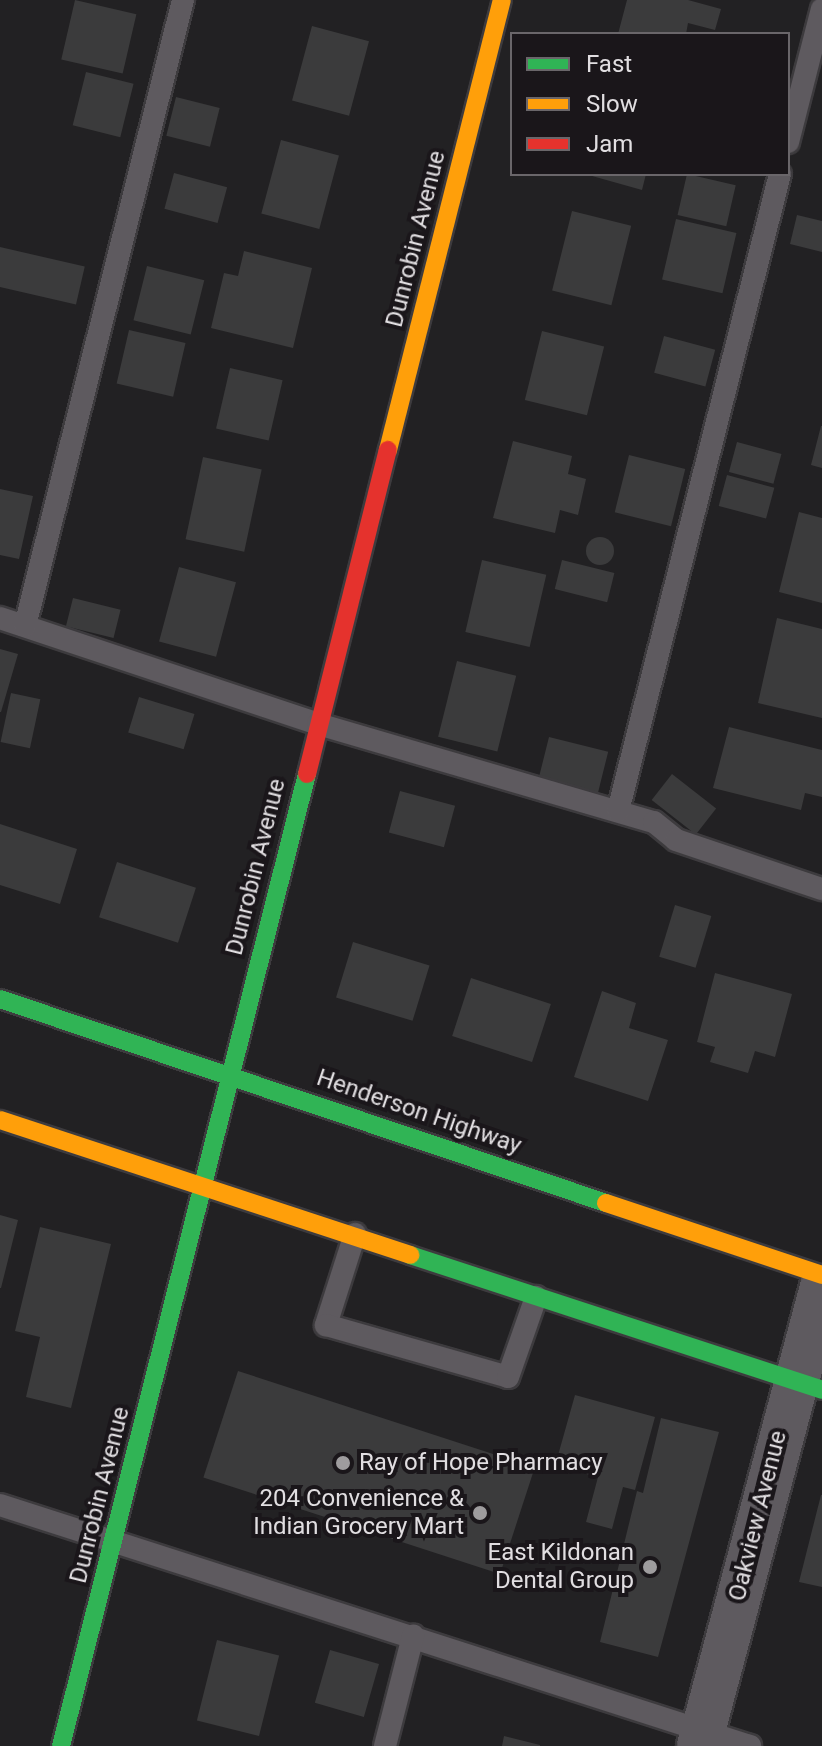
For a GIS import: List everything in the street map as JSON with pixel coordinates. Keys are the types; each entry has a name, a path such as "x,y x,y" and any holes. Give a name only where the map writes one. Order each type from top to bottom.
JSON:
{"street":[{"name":"Dunrobin Avenue","path":"61,1746 228,1072 502,0"},
{"name":"Henderson Highway","path":"0,999 228,1072 822,1275"},
{"path":"0,1120 200,1187 355,1234 808,1386"},
{"name":"Oakview Avenue","path":"701,1738 808,1386 822,1287"}],"lane":[{"path":"25,626 183,0"},
{"path":"790,134 822,9"},
{"path":"618,811 779,176"},
{"path":"0,618 318,724 654,822 676,840 822,889"},
{"path":"355,1234 326,1325 508,1377 536,1297"},
{"path":"0,1505 113,1544 413,1636 701,1738 750,1746"},
{"path":"385,1746 413,1636"}],"building":[{"path":"75,0 136,14 123,74 61,59"},
{"path":"627,0 688,0 721,9 715,30 688,23 686,32 619,32"},
{"path":"312,26 369,41 349,116 292,100"},
{"path":"86,72 134,84 120,137 73,125"},
{"path":"176,97 220,108 210,147 166,136"},
{"path":"281,140 339,156 319,229 261,213"},
{"path":"174,173 227,187 218,223 164,209"},
{"path":"592,176 646,176 642,190"},
{"path":"687,176 736,185 726,226 678,215"},
{"path":"572,211 631,226 611,305 552,291"},
{"path":"797,215 822,221 822,252 790,244"},
{"path":"676,219 736,233 722,293 662,279"},
{"path":"0,247 85,267 76,305 0,287"},
{"path":"244,251 312,268 293,348 211,328 224,273 238,276"},
{"path":"147,266 204,280 191,335 133,320"},
{"path":"129,330 186,343 173,397 117,384"},
{"path":"542,331 604,346 587,415 525,400"},
{"path":"664,336 715,350 705,386 654,373"},
{"path":"230,368 283,380 269,441 216,428"},
{"path":"822,426 822,468 811,465"},
{"path":"513,441 572,456 568,474 586,479 578,515 560,510 555,533 493,518"},
{"path":"737,442 781,454 773,484 729,472"},
{"path":"629,455 685,469 671,526 615,512"},
{"path":"203,457 262,469 244,552 186,539"},
{"path":"727,475 774,488 766,519 719,506"},
{"path":"0,489 33,496 19,559 0,555"},
{"path":"799,512 822,518 822,603 779,592"},
{"path":"600,537 610,541 614,551 610,561 600,565 590,561 586,551 590,541"},
{"path":"482,560 546,575 530,647 465,632"},
{"path":"562,560 614,573 607,602 555,589"},
{"path":"179,567 236,582 216,657 159,641"},
{"path":"73,598 121,610 114,638 66,626"},
{"path":"777,618 822,629 822,718 758,703"},
{"path":"0,649 18,654 1,712 0,712"},
{"path":"457,661 516,676 497,751 438,737"},
{"path":"11,693 40,699 30,748 1,742"},
{"path":"139,697 194,714 184,749 128,732"},
{"path":"729,727 822,750 822,797 805,793 801,810 713,788"},
{"path":"549,737 608,752 598,794 538,780"},
{"path":"672,774 716,808 696,834 652,800"},
{"path":"400,791 455,806 444,847 389,833"},
{"path":"0,824 77,849 60,904 0,885"},
{"path":"117,862 196,888 178,943 99,917"},
{"path":"675,905 711,916 696,968 659,957"},
{"path":"353,942 430,965 413,1021 336,997"},
{"path":"715,973 792,994 775,1057 755,1051 748,1073 710,1062 715,1047 697,1042"},
{"path":"471,978 551,1004 532,1062 452,1036"},
{"path":"602,991 636,1003 629,1028 668,1040 648,1101 574,1077"},
{"path":"0,1215 18,1220 1,1288 0,1288"},
{"path":"40,1227 111,1244 71,1408 26,1397 40,1337 15,1331"},
{"path":"238,1371 535,1467 500,1574 203,1478"},
{"path":"575,1395 655,1417 635,1490 623,1487 612,1529 586,1522 598,1477 555,1466"},
{"name":"East Kildonan Dental Group","path":"661,1418 719,1432 658,1657 600,1642 637,1491 643,1493"},
{"path":"822,1495 822,1587 799,1582"},
{"path":"217,1640 279,1655 259,1736 197,1721"},
{"path":"330,1650 379,1664 364,1717 315,1703"},
{"path":"504,1736 540,1745 540,1746 502,1746"}],"traffic: fast":[{"path":"61,1746 307,774"},
{"path":"0,999 606,1203"},
{"path":"410,1255 822,1390"}],"traffic: slow":[{"path":"388,450 502,0"},
{"path":"0,1120 410,1255"},
{"path":"606,1203 822,1275"}],"traffic: jam":[{"path":"307,774 388,450"}],"place":[{"name":"Ray of Hope Pharmacy","path":"343,1463"},
{"name":"204 Convenience & Indian Grocery Mart","path":"480,1513"},
{"name":"East Kildonan Dental Group","path":"650,1567"}]}
